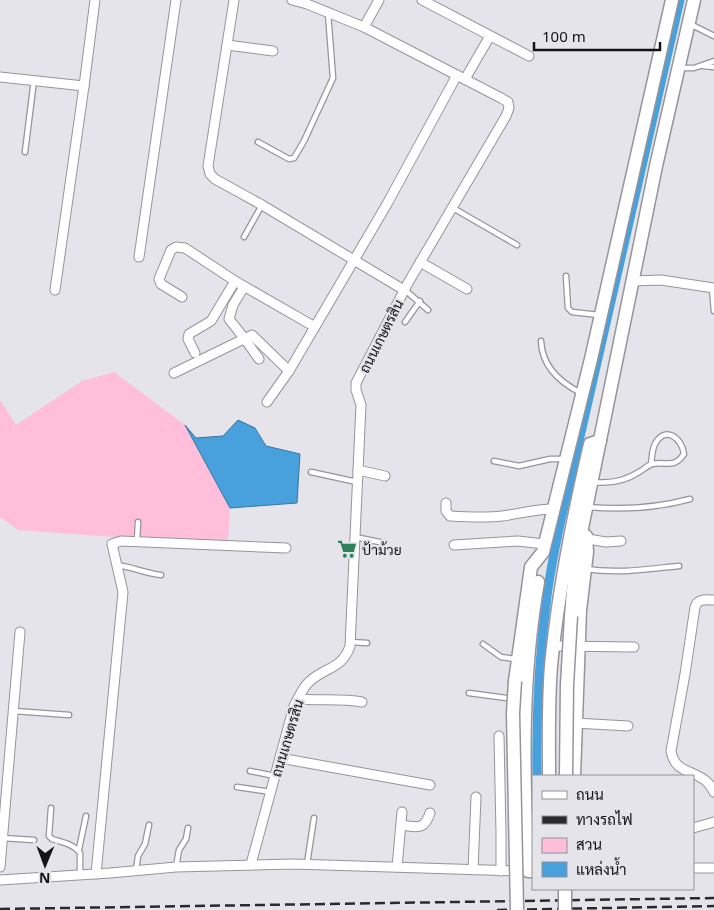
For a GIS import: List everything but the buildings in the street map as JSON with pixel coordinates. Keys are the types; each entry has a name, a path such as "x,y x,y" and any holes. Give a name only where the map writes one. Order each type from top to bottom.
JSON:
{"street":[{"path":"55,290 95,0"},
{"path":"139,257 176,0"},
{"path":"234,0 208,170 215,179 262,204 404,290"},
{"name":"ถนนเกษตรสิน","path":"250,864 294,706 311,679 338,665 348,652 351,642 361,405 356,390 356,382 404,290 509,108 508,102 364,27 292,0"},
{"path":"364,27 378,0"},
{"path":"422,0 529,56"},
{"path":"517,910 519,700 544,548 601,315 672,0"},
{"path":"574,775 580,568 586,507 656,166 694,0"},
{"path":"267,402 289,371 461,77 490,36"},
{"path":"227,45 273,50"},
{"path":"0,77 84,86"},
{"path":"182,297 159,282 171,250 176,247 184,248 234,281 315,327"},
{"path":"420,262 467,289"},
{"path":"195,353 188,339 189,334 211,322 234,281"},
{"path":"633,281 675,281 713,288"},
{"path":"244,286 233,305 229,319 259,360"},
{"path":"174,373 252,335 289,371"},
{"path":"549,775 549,721 554,646 560,596 578,496 590,444 600,442"},
{"path":"358,470 386,476"},
{"path":"446,503 447,514 458,517 490,517 538,509 553,509"},
{"path":"583,538 606,542 621,541"},
{"path":"96,874 123,592 112,544 121,541 138,541 286,548"},
{"path":"454,545 518,542 544,548"},
{"path":"0,880 176,867 250,864 530,871 524,762 519,700 515,681 531,567 544,548"},
{"path":"566,775 570,616 580,568"},
{"path":"714,600 700,600 696,603 671,751 673,761 679,767 706,781 714,792"},
{"path":"0,867 20,632"},
{"path":"554,646 634,647"},
{"path":"298,699 343,699 362,702"},
{"path":"575,723 628,726"},
{"path":"499,736 502,833 500,871"},
{"path":"280,758 430,785"},
{"path":"473,870 476,797"},
{"path":"397,867 402,812"},
{"path":"401,825 415,827 423,825 430,813"},
{"path":"694,828 714,822"},
{"path":"694,868 714,868"},
{"path":"565,890 565,910"}],"lane":[{"path":"258,142 290,159 294,158 304,141 333,78 328,13"},
{"path":"689,23 714,36"},
{"path":"678,68 689,68 714,61"},
{"path":"702,65 714,67"},
{"path":"26,152 34,80"},
{"path":"244,237 262,204"},
{"path":"452,207 517,245"},
{"path":"566,276 568,308 572,312 601,315"},
{"path":"713,288 714,311"},
{"path":"404,290 420,301 428,310"},
{"path":"405,322 420,301"},
{"path":"541,341 542,353 550,369 564,382 582,394"},
{"path":"592,482 615,482 630,478 651,464 672,464 680,460 684,454 684,446 674,436 666,434 660,437 654,445 651,464"},
{"path":"494,461 518,466 550,460 566,460"},
{"path":"311,472 357,482"},
{"path":"586,507 611,509 669,504 690,499"},
{"path":"138,522 138,541"},
{"path":"355,537 384,543"},
{"path":"117,564 146,573 162,575"},
{"path":"580,568 603,572 622,572 679,566"},
{"path":"351,642 367,643"},
{"path":"483,644 501,657 517,659"},
{"path":"469,693 519,700"},
{"path":"14,711 69,715"},
{"path":"250,771 275,776"},
{"path":"237,787 271,792"},
{"path":"51,808 49,836 52,839 79,849"},
{"path":"80,875 79,849 86,816"},
{"path":"306,864 314,818"},
{"path":"136,871 138,856 146,844 148,825"},
{"path":"176,867 179,850 186,839 188,828"},
{"path":"3,838 34,840"}],"green space":[{"path":"114,372 185,425 230,508 228,542 114,537 18,530 0,517 0,401 16,425 82,381"}],"water":[{"path":"238,420 255,428 266,446 300,454 297,503 230,508 185,425 196,438 223,436"}],"waterway":[{"path":"537,775 540,664 548,587 560,524 680,0"}],"railway":[{"path":"0,909 714,898"},
{"path":"497,910 714,906"}],"place":[{"name":"ป้าม้วย","path":"347,549"}]}
